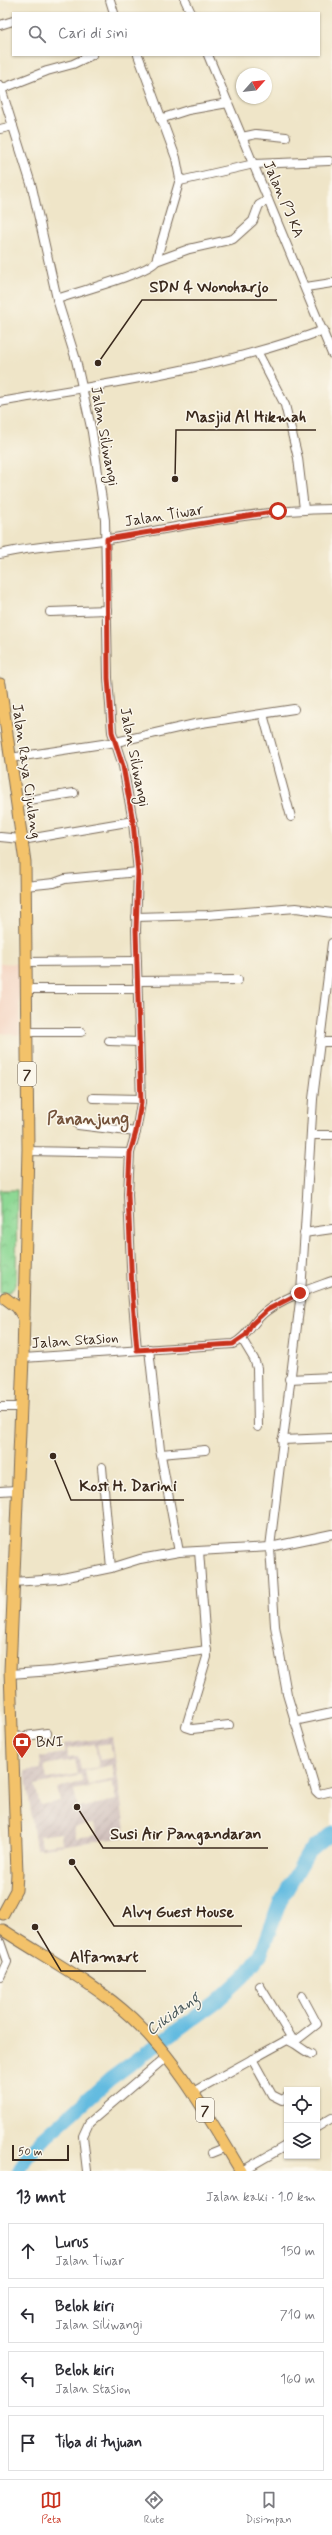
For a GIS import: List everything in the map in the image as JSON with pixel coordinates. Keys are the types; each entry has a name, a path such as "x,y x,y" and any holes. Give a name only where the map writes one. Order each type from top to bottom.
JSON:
{"highway":[{"name":"Jalan Raya Cijulang","path":"0,684 25,862 25,886"},
{"name":"7","path":"25,886 28,1152 24,1285 24,1358 10,1674 16,1890 2,1912 6,1921 2,1931 107,1997 132,2018 193,2092 242,2171"},
{"path":"2,1298 14,1294 24,1285"},
{"path":"2,1298 17,1307 24,1318"}],"street":[{"path":"110,0 114,12"},
{"path":"186,0 191,12"},
{"path":"0,25 12,21"},
{"path":"1,87 49,70 71,65 90,56"},
{"path":"138,56 160,119 176,158 180,181 167,217 156,262"},
{"name":"Jalan PJ KA","path":"208,56 324,330 332,354"},
{"name":"Jalan Siliwangi","path":"1,87 32,187 57,299 76,360 83,389 92,432 107,539 108,678 112,732 116,742 133,821 138,872 136,917 141,1099 136,1132 130,1153 128,1194 132,1290 137,1350"},
{"path":"160,119 188,110 228,103"},
{"path":"0,129 13,126"},
{"path":"242,137 256,134 286,137"},
{"path":"180,181 254,164 329,161"},
{"path":"57,299 138,273 151,267 156,262 189,249 233,239 253,221 259,205 268,200"},
{"path":"306,287 332,282"},
{"path":"0,402 83,389 191,369 258,353 324,330"},
{"path":"258,353 285,405 298,458 304,510"},
{"name":"Jalan Tiwar","path":"0,554 35,547 107,539 264,512 332,509"},
{"path":"50,612 107,610"},
{"path":"10,758 116,742 176,727 294,709"},
{"path":"264,714 291,816"},
{"path":"16,802 74,793"},
{"path":"0,837 22,840 133,821"},
{"path":"25,886 54,883 65,879 138,872"},
{"path":"136,917 206,915 296,908 332,913"},
{"path":"332,943 311,1135 300,1293 270,1547 275,1626 294,1721 316,1791 319,1794 332,1791"},
{"path":"26,962 137,961"},
{"path":"26,988 238,980"},
{"path":"27,1032 81,1032"},
{"path":"109,1041 139,1042"},
{"path":"320,1042 332,1042"},
{"path":"93,1098 141,1099"},
{"path":"78,1125 136,1132"},
{"path":"311,1135 332,1135"},
{"path":"28,1152 130,1153"},
{"path":"304,1233 332,1229"},
{"path":"258,1427 257,1368 254,1359 242,1339 252,1324 267,1310 300,1293 332,1281"},
{"name":"Jalan Stasion","path":"24,1358 233,1344 242,1339"},
{"path":"149,1349 161,1454 179,1552"},
{"path":"289,1380 332,1377"},
{"path":"0,1407 21,1407"},
{"path":"282,1440 332,1438"},
{"path":"161,1454 205,1450"},
{"path":"102,1467 111,1568"},
{"path":"0,1491 17,1490"},
{"path":"13,1582 58,1579 111,1568 140,1559 179,1552 270,1547 332,1534"},
{"path":"199,1551 207,1650 206,1664 186,1727 192,1730 229,1725"},
{"path":"10,1674 53,1671 207,1650"},
{"path":"294,1721 332,1713"},
{"path":"11,1738 47,1733"},
{"path":"0,1942 7,1962 0,1977"},
{"path":"260,1986 296,2047 311,2054"},
{"path":"294,2042 317,2024 302,1996"},
{"path":"193,2092 288,2040 294,2042"},
{"path":"87,2171 84,2145 86,2126 164,2055"},
{"path":"252,2059 272,2094 282,2100 284,2099"},
{"path":"320,2125 332,2118"},
{"path":"212,2153 227,2147"},
{"path":"242,2171 284,2147"}],"shaded area":[{"path":"0,963 19,964 20,1035 0,1033"},
{"path":"112,1737 126,1837 36,1849 25,1771 41,1769 40,1757 65,1753 64,1744","holes":["110,1743 113,1758 100,1760 97,1745","95,1744 99,1767 81,1770 78,1756 68,1757 67,1749","75,1760 78,1774 47,1779 44,1765","112,1765 115,1779 88,1785 85,1771","82,1775 83,1782 57,1788 60,1801 40,1805 35,1785","112,1782 116,1800 78,1808 74,1790","94,1824 96,1835 76,1838 74,1827","61,1833 62,1843 42,1846 40,1836"]}],"green space":[{"path":"0,1190 17,1190 16,1285 9,1292 5,1293 0,1293"}],"waterway":[{"name":"Cikidang","path":"19,2171 27,2156 43,2139 110,2079 216,2002 244,1976 261,1954 280,1902 308,1853 332,1833"}],"place":[{"name":"SDN 4 Wonoharjo","path":"98,363"},
{"name":"Masjid Al Hikmah","path":"175,479"},
{"name":"Kost H. Darini","path":"53,1456"},
{"name":"BNI","path":"22,1759"},
{"name":"Susi Air Pangandaran","path":"77,1807"},
{"name":"Alvy Guest House","path":"72,1862"},
{"name":"Alfamart","path":"35,1927"}],"district":[{"name":"Pananjung","path":"88,1118"}],"route":[{"path":"278,511 264,512 107,539 108,678 112,732 123,766 133,822 138,872 136,930 141,1103 136,1132 130,1153 128,1194 132,1290 137,1350 233,1344 242,1339 252,1324 267,1310 300,1293"}]}
